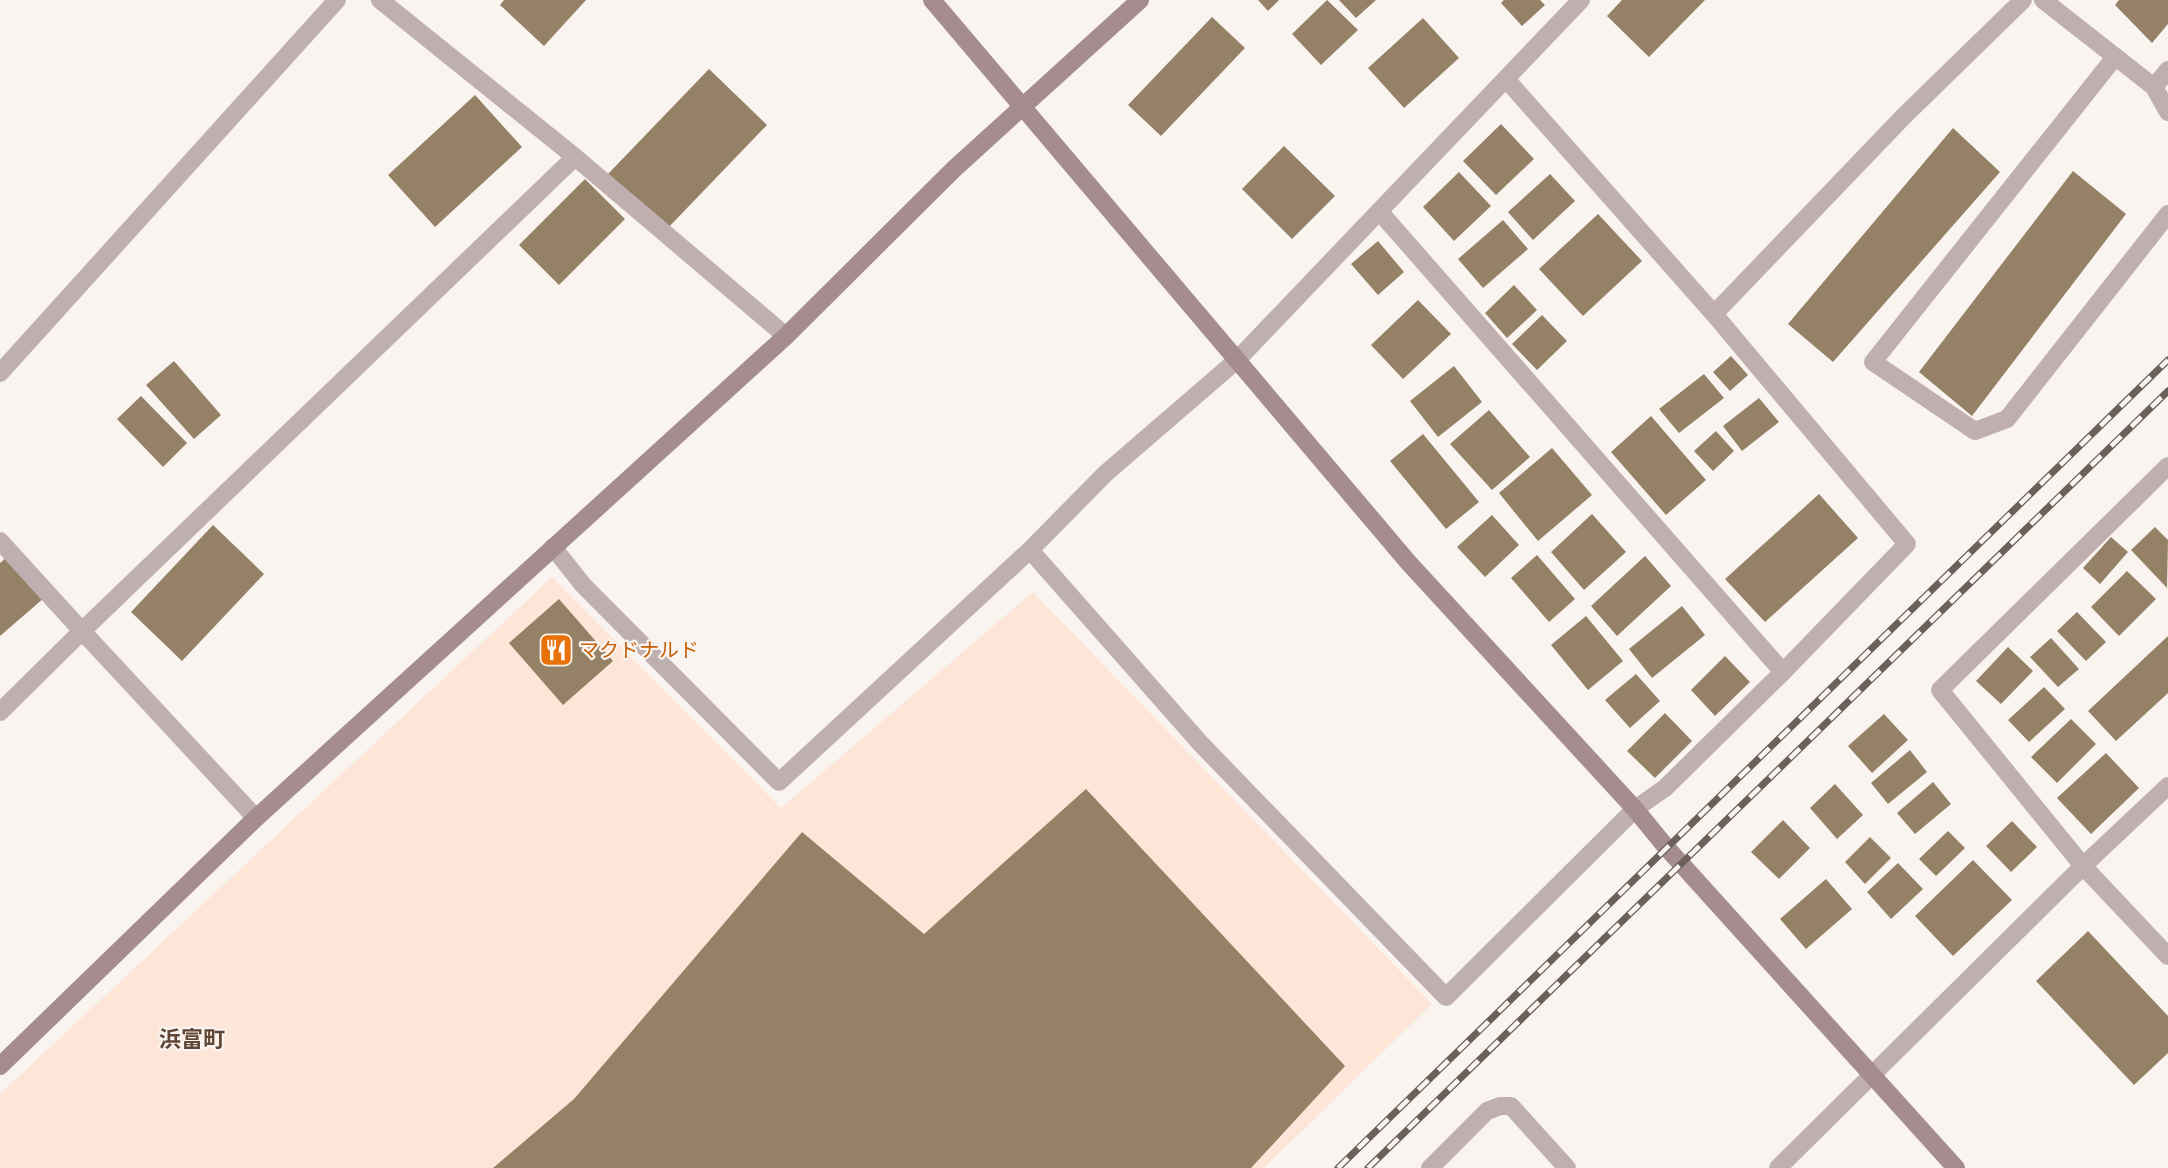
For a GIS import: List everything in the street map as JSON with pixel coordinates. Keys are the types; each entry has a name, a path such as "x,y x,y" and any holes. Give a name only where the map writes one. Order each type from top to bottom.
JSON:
{"street":[{"path":"0,373 337,0"},
{"path":"380,0 575,157 786,336"},
{"path":"932,0 1408,562 1635,809 1666,848 1956,1168"},
{"path":"0,1066 256,818 786,336 954,169 1140,0"},
{"path":"553,547 583,585 779,782 1030,549 1106,473 1237,360 1581,0"},
{"path":"1714,314 1904,116 2024,0"},
{"path":"2043,0 2154,87 2168,112"},
{"path":"2115,57 1873,362 1975,431 2007,419 2168,214"},
{"path":"2154,87 2168,70"},
{"path":"1030,549 1201,744 1446,997 1635,809 1665,788 1783,672 1907,544 1714,314 1506,79"},
{"path":"0,712 81,631 575,157"},
{"path":"1379,211 1783,672"},
{"path":"2168,466 1940,690 2083,866 2168,956"},
{"path":"0,541 256,818"},
{"path":"1778,1168 2083,866 2168,786"},
{"path":"1430,1168 1487,1111 1500,1106 1511,1107 1567,1168"}],"shaded area":[{"path":"552,577 781,808 1033,592 1432,1004 1264,1168 0,1168 0,1094"}],"building":[{"path":"504,0 586,0 544,46 500,5"},
{"path":"1258,0 1279,0 1268,11"},
{"path":"1327,0 1358,30 1321,65 1292,34"},
{"path":"1339,0 1376,0 1356,18"},
{"path":"1504,0 1540,0 1545,5 1522,26 1501,3"},
{"path":"1622,0 1705,0 1649,57 1607,16"},
{"path":"2119,0 2168,0 2168,24 2152,43 2115,5"},
{"path":"1212,17 1245,48 1161,136 1128,105"},
{"path":"1423,18 1459,58 1404,108 1368,68"},
{"path":"709,69 767,125 665,231 607,175"},
{"path":"475,95 522,147 435,227 388,175"},
{"path":"1501,124 1534,159 1496,195 1463,161"},
{"path":"1953,128 2000,172 1833,362 1788,324"},
{"path":"1284,146 1335,196 1292,239 1242,189"},
{"path":"2073,171 2126,214 1972,416 1919,372"},
{"path":"1459,172 1491,206 1454,241 1423,207"},
{"path":"1550,174 1575,201 1533,240 1508,212"},
{"path":"585,179 625,219 559,285 519,245"},
{"path":"1598,214 1642,261 1583,316 1539,269"},
{"path":"1503,220 1528,249 1483,288 1458,259"},
{"path":"1378,241 1404,272 1378,295 1351,264"},
{"path":"1514,285 1537,310 1507,338 1485,313"},
{"path":"1418,300 1451,334 1403,379 1371,345"},
{"path":"1542,315 1567,341 1537,370 1512,344"},
{"path":"1731,356 1748,375 1730,391 1713,372"},
{"path":"174,361 221,415 194,439 146,385"},
{"path":"1454,366 1482,402 1438,437 1410,401"},
{"path":"1704,374 1724,398 1679,433 1659,409"},
{"path":"141,396 187,443 163,467 117,419"},
{"path":"1759,398 1779,422 1742,451 1723,426"},
{"path":"1489,410 1530,457 1492,490 1450,444"},
{"path":"1651,416 1706,480 1666,515 1611,452"},
{"path":"1716,431 1734,451 1713,471 1694,451"},
{"path":"1423,434 1479,502 1446,529 1390,461"},
{"path":"1552,448 1592,495 1538,541 1499,493"},
{"path":"1819,494 1858,538 1765,622 1725,579"},
{"path":"1592,514 1626,552 1584,590 1551,552"},
{"path":"1492,515 1519,545 1485,577 1457,547"},
{"path":"213,525 264,574 182,661 131,612"},
{"path":"2155,527 2168,540 2167,588 2131,550"},
{"path":"2111,537 2128,552 2100,584 2083,568"},
{"path":"1537,555 1575,599 1549,622 1511,578"},
{"path":"8,556 44,598 0,636 0,563"},
{"path":"1645,556 1671,586 1617,636 1591,606"},
{"path":"2127,571 2156,599 2119,636 2091,607"},
{"path":"559,599 613,661 563,705 509,643"},
{"path":"1682,606 1705,635 1652,678 1629,649"},
{"path":"2077,612 2106,642 2086,661 2057,631"},
{"path":"1586,616 1623,661 1588,690 1551,645"},
{"path":"2168,636 2168,693 2116,741 2088,711"},
{"path":"2051,638 2079,669 2058,687 2030,657"},
{"path":"2008,647 2033,671 2001,704 1976,681"},
{"path":"1725,656 1750,682 1715,716 1691,690"},
{"path":"1636,674 1660,701 1630,728 1605,700"},
{"path":"2044,687 2065,709 2029,742 2008,720"},
{"path":"1665,713 1692,741 1655,778 1627,751"},
{"path":"1884,714 1908,740 1872,773 1848,746"},
{"path":"2071,719 2096,744 2057,783 2031,757"},
{"path":"1910,750 1927,772 1888,804 1871,783"},
{"path":"2106,753 2139,788 2091,834 2057,798"},
{"path":"1933,782 1951,804 1915,834 1897,813"},
{"path":"1835,784 1863,815 1837,839 1810,808"},
{"path":"1086,789 1345,1066 1251,1168 493,1168 574,1099 802,832 924,934"},
{"path":"1783,820 1810,848 1779,879 1751,852"},
{"path":"2012,821 2037,847 2011,872 1986,846"},
{"path":"1948,831 1965,848 1936,876 1919,859"},
{"path":"1870,837 1891,858 1865,884 1845,862"},
{"path":"1973,860 2012,900 1953,956 1915,916"},
{"path":"1898,863 1923,889 1891,919 1867,892"},
{"path":"1826,879 1852,909 1806,949 1780,919"},
{"path":"2088,931 2168,1016 2168,1053 2134,1085 2036,981"}],"railway":[{"path":"1338,1168 2168,360"},
{"path":"1368,1168 2168,391"}],"place":[{"name":"マクドナルド","path":"556,650"}],"district":[{"name":"浜富町","path":"192,1039"}]}
